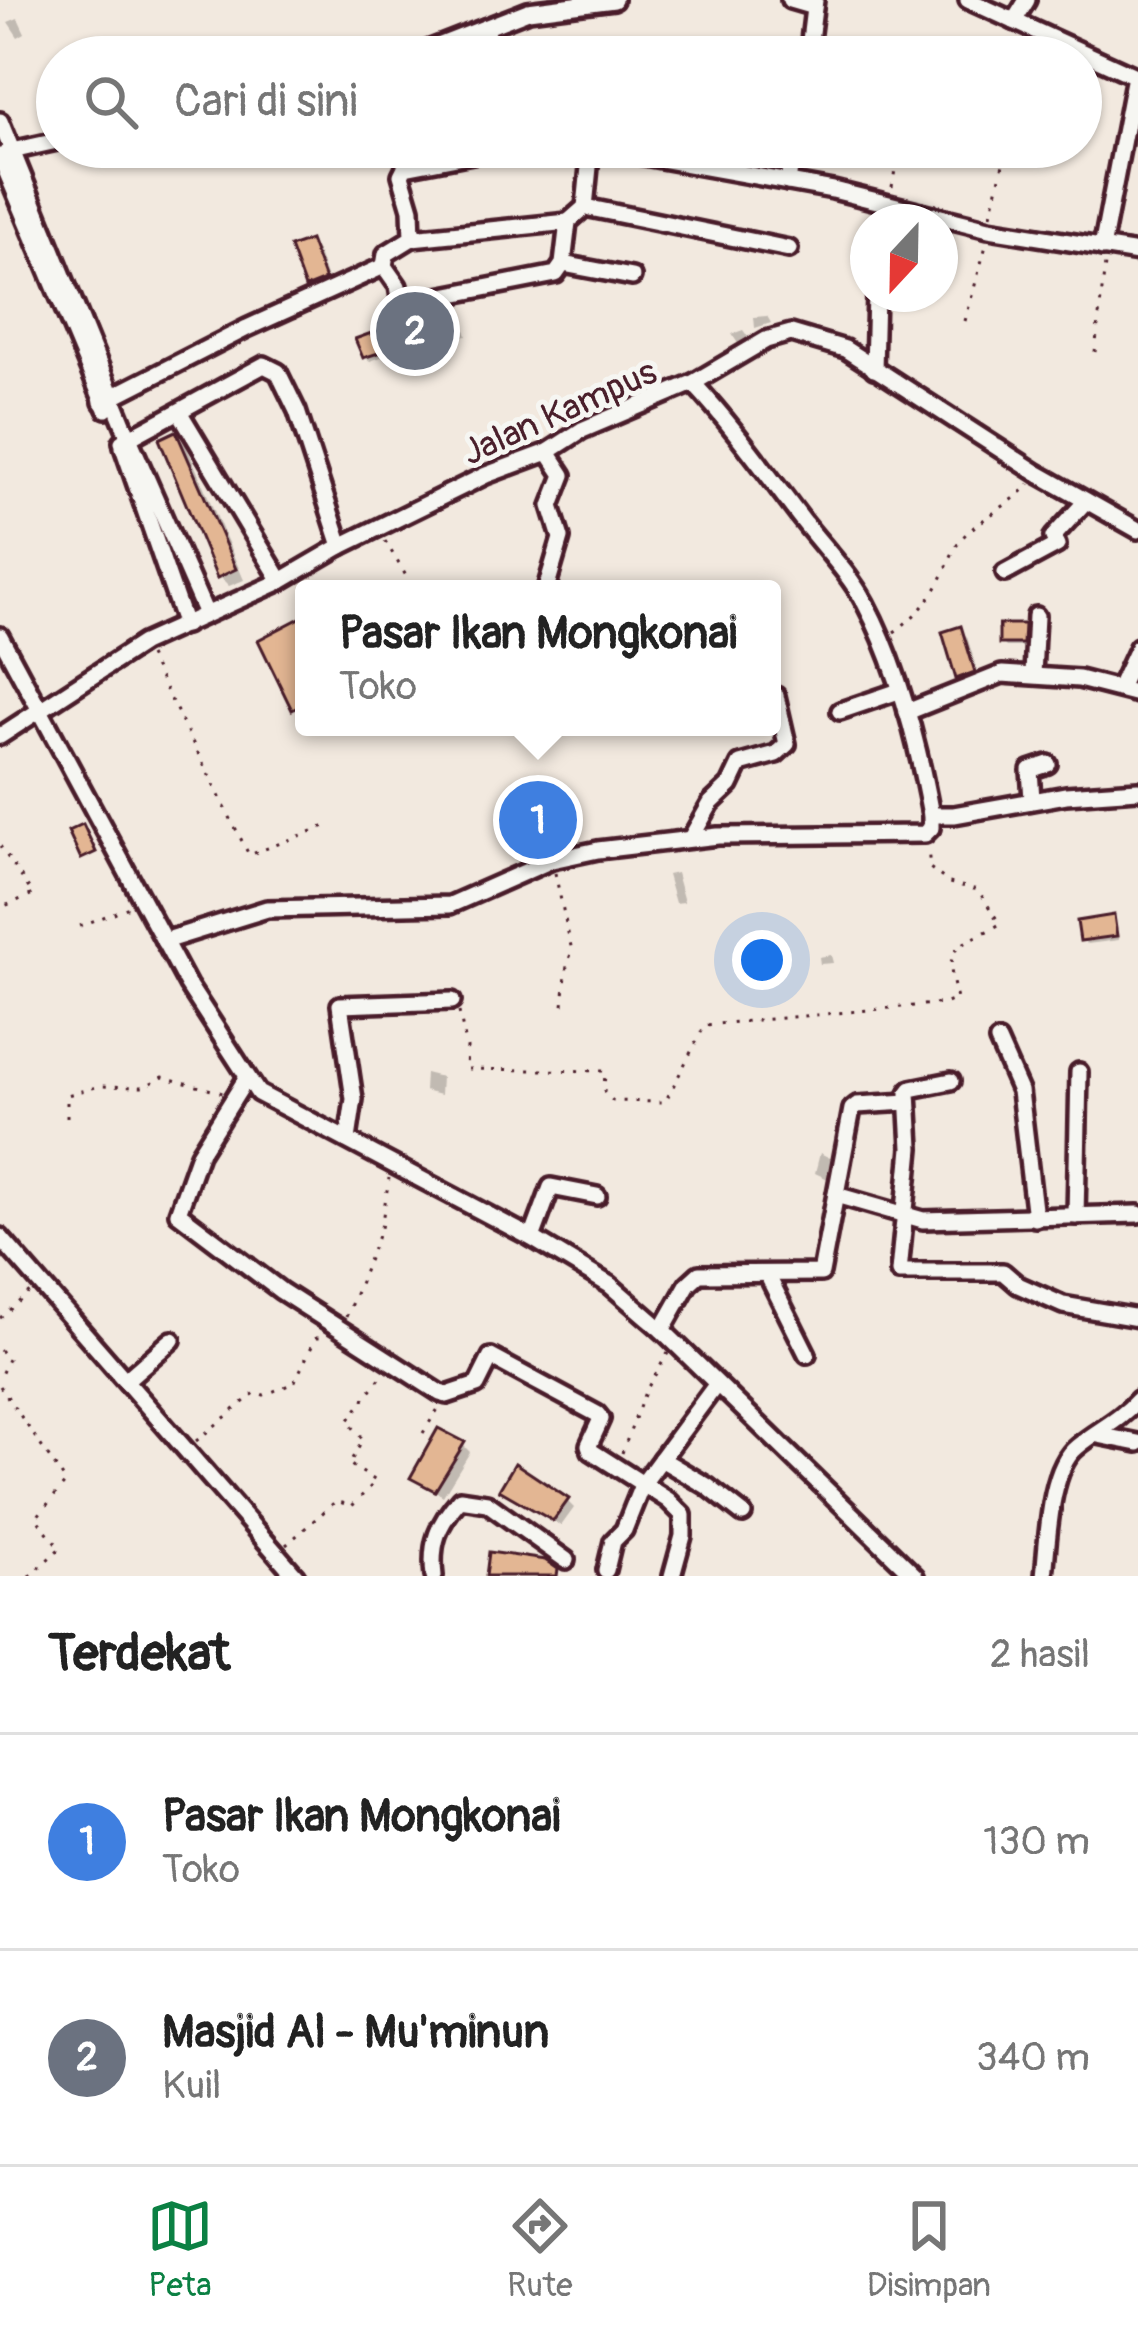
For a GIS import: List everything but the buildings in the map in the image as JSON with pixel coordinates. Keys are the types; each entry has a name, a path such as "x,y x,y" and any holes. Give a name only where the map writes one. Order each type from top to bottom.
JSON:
{"street":[{"path":"464,36 528,11 614,0"},
{"path":"790,0 815,3 811,36"},
{"path":"968,0 1051,36"},
{"path":"1014,21 1027,0"},
{"path":"484,28 486,36"},
{"path":"1102,56 1136,70 1104,248"},
{"path":"0,121 4,154 125,440 206,614"},
{"path":"4,154 36,146"},
{"path":"1120,159 1138,166"},
{"path":"404,168 401,175 411,209 412,238"},
{"path":"568,222 563,264 556,274 400,298 384,266 386,254 412,238 568,222 585,208 588,168"},
{"path":"708,168 889,203"},
{"path":"788,182 790,168"},
{"path":"585,208 789,249"},
{"path":"958,224 1138,253"},
{"path":"563,264 632,277"},
{"path":"107,399 384,266"},
{"path":"874,368 876,312"},
{"name":"Jalan Kampus","path":"0,736 143,644 280,581 486,475 548,452 582,430 693,383 766,340 791,333 845,349 1037,473 1138,530"},
{"path":"125,440 264,365 278,371 297,411 341,546"},
{"path":"164,941 267,909 450,905 552,860 692,838 926,834 931,815 907,712 866,604 725,417 693,383"},
{"path":"180,413 280,581"},
{"path":"125,440 185,625"},
{"path":"548,452 562,475 551,506 561,538 549,580"},
{"path":"1005,573 1057,545 1053,538 1086,501"},
{"path":"1033,674 1036,616"},
{"path":"0,636 198,1002 258,1093 591,1270 668,1336 915,1576"},
{"path":"1119,688 1138,647"},
{"path":"907,712 988,679 1033,674 1138,694"},
{"path":"840,711 899,691"},
{"path":"692,838 740,764 776,754 787,744 781,718"},
{"path":"1032,799 1030,770 1048,764"},
{"path":"931,815 1032,799 1138,790"},
{"path":"347,1139 354,1099 340,1005 452,1001"},
{"path":"998,1041 1019,1090 1035,1218"},
{"path":"1076,1216 1079,1072"},
{"path":"246,1079 200,1154 178,1213 281,1291 447,1395 477,1385 491,1357 597,1414 601,1419 589,1444 591,1451 668,1500 683,1515 683,1536 672,1576"},
{"path":"951,1082 911,1089 911,1148 898,1270 902,1274 1003,1272 1018,1285 1063,1305 1138,1318"},
{"path":"668,1336 688,1283 699,1274 821,1273 852,1109 908,1102"},
{"path":"532,1238 551,1187 597,1196"},
{"path":"836,1195 906,1217 936,1221 1138,1214"},
{"path":"0,1237 296,1576"},
{"path":"767,1274 807,1354"},
{"path":"126,1380 172,1340"},
{"path":"606,1570 613,1541 625,1530 642,1485 716,1385"},
{"path":"1044,1576 1059,1473 1078,1445 1120,1420 1138,1400"},
{"path":"1098,1435 1138,1443"},
{"path":"661,1459 742,1514"},
{"path":"434,1576 430,1552 437,1531 460,1499 487,1503 566,1560"}],"path":[{"path":"889,203 895,168"},
{"path":"1095,352 1104,248"},
{"path":"882,641 918,615 943,576 955,546 999,506 1024,493 1037,473"},
{"path":"378,529 409,580"},
{"path":"143,644 249,855 326,826"},
{"path":"452,1001 459,1008 466,1069 605,1071 604,1090 613,1101 665,1102 705,1025 946,1004 957,999 949,962 959,943 1000,924 978,890 949,883 931,868 926,834"},
{"path":"0,846 33,894 0,908"},
{"path":"552,860 572,951 563,1006"},
{"path":"80,926 143,902"},
{"path":"67,1117 67,1095 100,1085 142,1087 163,1077 235,1096"},
{"path":"185,1450 256,1392 264,1395 294,1383 316,1338 330,1338 341,1330 381,1228 392,1164"},
{"path":"0,1318 41,1282"},
{"path":"616,1469 668,1336"},
{"path":"0,1350 8,1360 0,1377"},
{"path":"277,1553 336,1502 352,1506 376,1481 349,1464 363,1440 348,1420 392,1363"},
{"path":"0,1387 66,1482 36,1518 60,1548 30,1576"},
{"path":"423,1432 447,1395"}],"place":[{"name":"Masjid Al - Mu'minun","path":"415,331"},
{"name":"Pasar Ikan Mongkonai","path":"538,820"}]}
